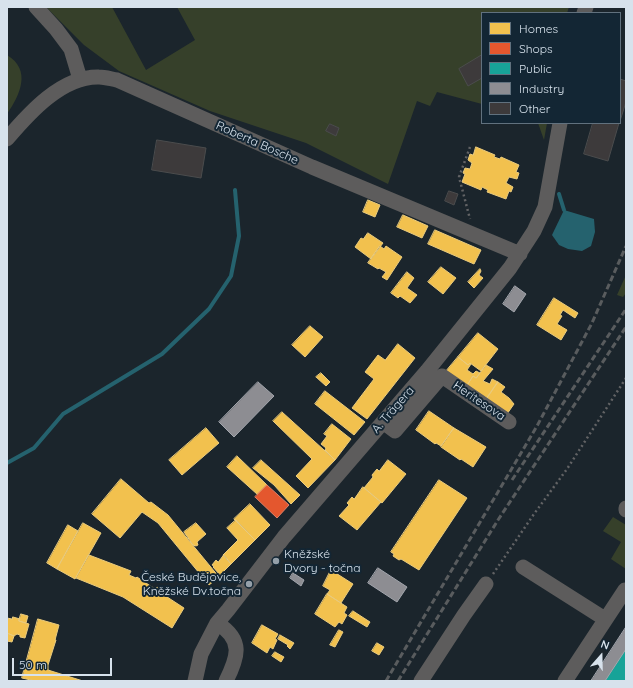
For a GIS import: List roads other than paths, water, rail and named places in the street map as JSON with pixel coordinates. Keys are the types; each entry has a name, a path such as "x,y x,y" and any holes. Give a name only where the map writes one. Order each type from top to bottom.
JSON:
{"street":[{"path":"36,7 56,29 71,49 80,79"},
{"name":"Roberta Bosche","path":"7,139 53,94 66,85 80,79 99,77 117,80 312,167 520,254"},
{"name":"A. Trägera","path":"195,681 201,654 217,623 284,537 427,370 520,254 534,231 545,206 560,124"},
{"name":"Heritesova","path":"383,422 395,431 442,376 509,422"},
{"path":"523,567 605,619"},
{"path":"421,681 486,584"},
{"path":"565,681 605,619 626,590"},
{"path":"217,623 225,628 233,637 237,649 232,668 226,681"}],"water":[{"path":"564,210 594,219 595,232 591,246 582,251 568,249 559,245 552,235"}],"waterway":[{"path":"7,463 34,448 63,414 162,354 209,309 231,276 239,236 235,190"},
{"path":"559,194 564,210"}],"railway":[{"path":"386,681 537,426 592,323 626,246"},
{"path":"512,480 626,309"},
{"path":"398,681 498,520 626,327"}],"place":[{"name":"Kněžské Dvory - točna","path":"276,561"},
{"name":"České Budějovice, Kněžské Dv.točna","path":"249,584"}]}
